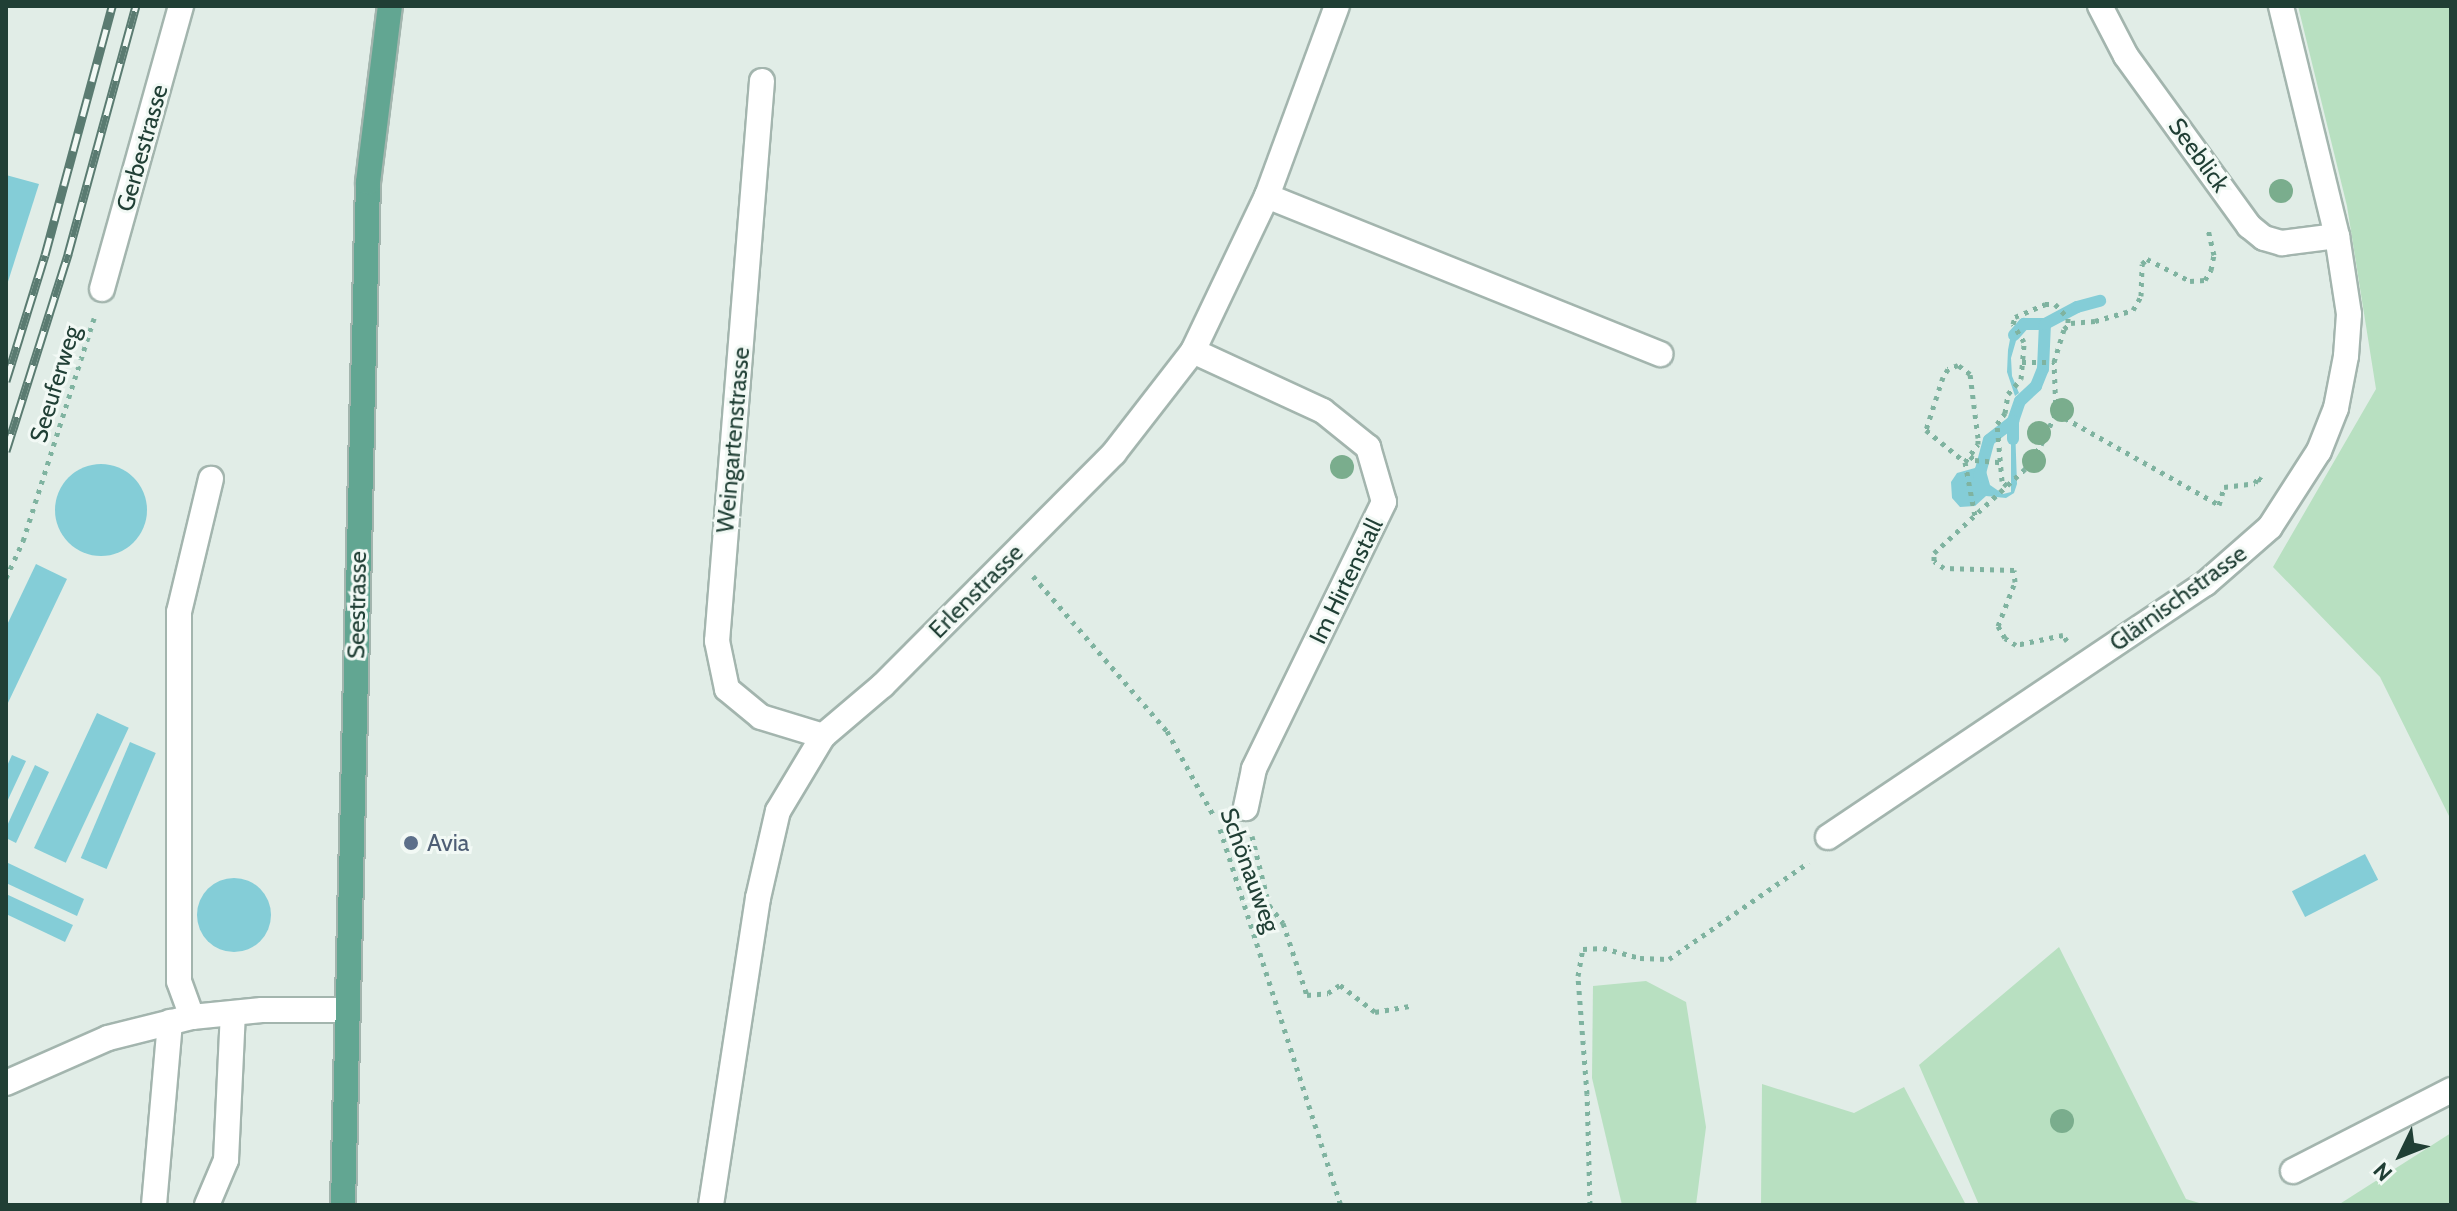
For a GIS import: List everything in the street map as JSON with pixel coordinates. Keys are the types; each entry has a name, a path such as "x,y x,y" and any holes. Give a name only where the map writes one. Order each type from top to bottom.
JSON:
{"main road":[{"name":"Seestrasse","path":"343,1205 368,182 390,6"}],"street":[{"name":"Gerbestrasse","path":"102,289 181,6"},
{"name":"Erlenstrasse","path":"711,1205 758,898 778,811 823,736 883,685 1114,453 1193,351 1267,196 1337,6"},
{"name":"Seeblick","path":"2100,6 2126,56 2249,226 2264,238 2282,243 2337,236"},
{"name":"Glärnischstrasse","path":"1828,837 2205,584 2270,527 2319,451 2336,408 2346,356 2349,314 2337,236 2281,6"},
{"name":"Weingartenstrasse","path":"762,81 717,641 727,689 761,717 823,736"},
{"path":"1267,196 1661,354"},
{"name":"Im Hirtenstall","path":"1193,351 1323,411 1368,447 1384,502 1254,769 1246,808"},
{"path":"154,1205 181,1020 179,612 211,479"},
{"path":"6,1083 108,1038 181,1020 233,1013 347,1010"},
{"path":"207,1205 226,1160 233,1013"},
{"path":"2293,1171 2451,1090"}],"path":[{"path":"2051,638 2016,645 2000,631 2001,613 2015,582 2014,570 1944,568 1934,561 1939,547 2022,473 2041,445 2056,413 2051,362 2059,336 2068,321 2133,310 2141,296 2142,264 2147,259 2190,281 2205,280 2214,255 2207,224"},
{"name":"Seeuferweg","path":"6,578 23,541 82,362 102,289"},
{"path":"2007,486 2002,481 2001,436 1997,424 2005,413 2008,394 2017,387 2022,362 2024,342 2013,324 2015,317 2045,304 2061,307 2068,321"},
{"path":"2022,362 2051,362"},
{"path":"1966,464 1926,430 1943,377 1948,369 1958,365 1970,374 1974,400 1978,444 1966,464 1975,516"},
{"path":"2056,413 2219,505 2224,487 2261,480"},
{"path":"1970,456 2000,462"},
{"name":"Schönauweg","path":"1014,553 1167,731 1219,825 1341,1205"},
{"path":"1246,808 1269,905 1283,923 1307,995 1328,993 1340,985 1375,1012 1409,1006"},
{"path":"1590,1205 1578,976 1583,949 1603,948 1640,958 1669,959 1806,865"}],"green space":[{"path":"2298,6 2451,6 2451,820 2380,677 2273,567 2376,389 2347,206"},
{"path":"2059,947 2186,1199 2206,1205 1979,1205 1919,1065"},
{"path":"1646,981 1686,1002 1706,1127 1696,1205 1622,1205 1592,1078 1593,986"},
{"path":"1762,1084 1854,1113 1904,1087 1966,1205 1761,1205"},
{"path":"2451,1133 2451,1205 2338,1205"}],"water":[{"path":"6,175 39,184 6,288"},
{"path":"2022,322 2025,327 2018,334 2011,358 2012,376 2019,393 2015,396 2007,372 2008,350 2011,334"},
{"path":"2011,426 2015,426 2017,484 2014,493 2006,498 1986,496 1975,506 1960,507 1952,498 1951,482 1957,473 1975,468 1979,463 1984,464 1990,485 2003,494 2011,492"},
{"path":"101,464 119,467 134,477 144,492 147,510 144,528 134,543 119,553 101,556 83,553 68,543 58,528 55,510 58,492 68,477 83,467"},
{"path":"36,564 67,579 6,707 6,627"},
{"path":"97,713 129,728 66,863 34,848"},
{"path":"130,742 156,753 107,869 81,858"},
{"path":"12,755 26,761 6,804 6,768"},
{"path":"35,765 49,772 16,843 6,838 6,828"},
{"path":"2365,854 2378,880 2305,917 2292,891"},
{"path":"6,862 84,899 77,916 6,883"},
{"path":"234,878 248,881 260,889 268,901 271,915 268,929 260,941 248,949 234,952 220,949 208,941 200,929 197,915 200,901 208,889 220,881"},
{"path":"6,894 73,925 65,942 6,914"}],"waterway":[{"path":"2013,439 2013,421 2020,401 2036,386 2043,369 2045,324 2077,307 2100,301"},
{"path":"2014,335 2024,324 2045,324"},
{"path":"1979,477 1989,440 2013,421"}],"railway":[{"path":"6,381 45,255 112,6"},
{"path":"6,451 68,254 136,6"}],"place":[{"name":"Avia","path":"411,843"}]}
